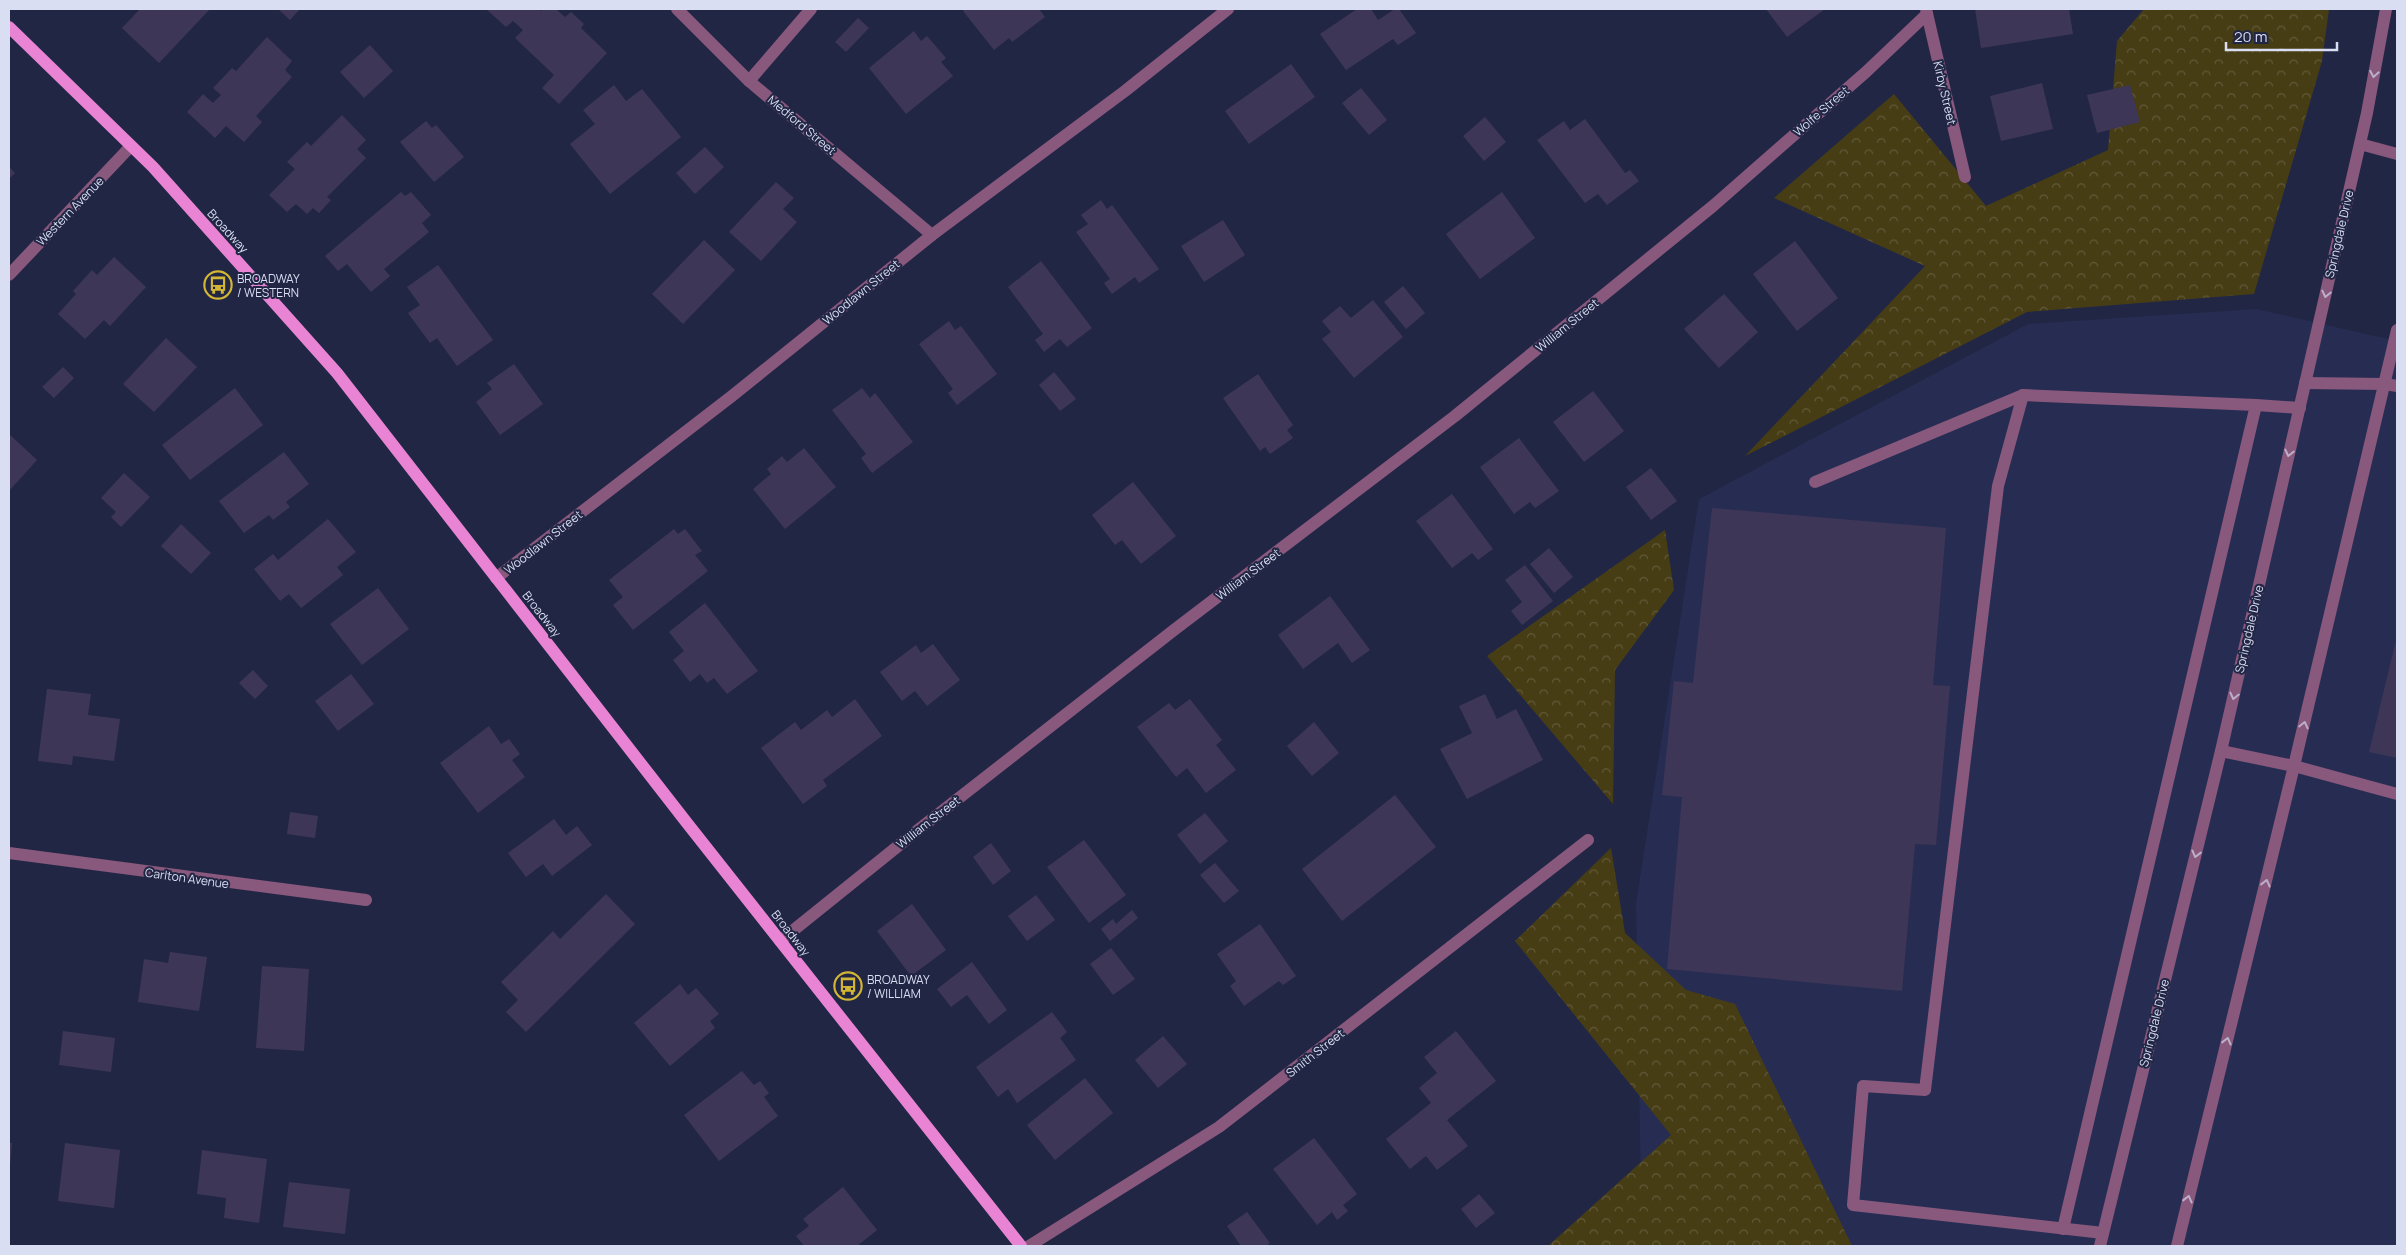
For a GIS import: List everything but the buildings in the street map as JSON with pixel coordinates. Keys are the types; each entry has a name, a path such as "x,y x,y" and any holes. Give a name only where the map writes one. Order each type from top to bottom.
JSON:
{"main road":[{"name":"Broadway","path":"9,27 153,167 337,373 780,941 1021,1246"}],"street":[{"name":"Medford Street","path":"677,9 748,81 932,235"},
{"path":"748,81 811,9"},
{"name":"Woodlawn Street","path":"496,578 732,396 932,235 1125,91 1228,9"},
{"name":"Springdale Drive","path":"2100,1246 2221,751 2360,144 2386,9"},
{"name":"Kirby Street","path":"1927,11 1965,177"},
{"name":"Wolfe Street","path":"1712,206 1858,78 1927,11"},
{"path":"2360,144 2397,154"},
{"name":"Western Avenue","path":"9,275 131,146"},
{"name":"William Street","path":"780,941 918,830 1174,630 1455,416 1712,206"},
{"path":"2177,1246 2294,766 2391,385 2397,330"},
{"path":"2305,383 2391,385"},
{"path":"1814,482 2023,395 2256,404 2300,408"},
{"path":"2023,395 1998,486 1925,1090 1863,1086 1854,1205 2103,1233"},
{"path":"2063,1229 2256,404"},
{"path":"2221,751 2294,766 2397,794"},
{"name":"Smith Street","path":"1028,1246 1219,1128 1588,840"},
{"name":"Carlton Avenue","path":"9,853 366,900"}],"shaded area":[{"path":"2256,309 2397,341 2397,1246 1642,1246 1636,904 1699,499 2028,324"}],"green space":[{"path":"2144,9 2329,9 2322,61 2254,294 2027,312 1745,456 1925,266 1774,198 1894,94 1986,206 2108,150 2117,41"},
{"path":"1665,530 1674,590 1615,670 1613,804 1487,656"},
{"path":"1611,848 1625,933 1686,990 1735,1004 1852,1246 1548,1246 1671,1135 1515,941"}],"place":[{"name":"BROADWAY / WESTERN","path":"218,285"},
{"name":"BROADWAY / WILLIAM","path":"848,986"}]}
